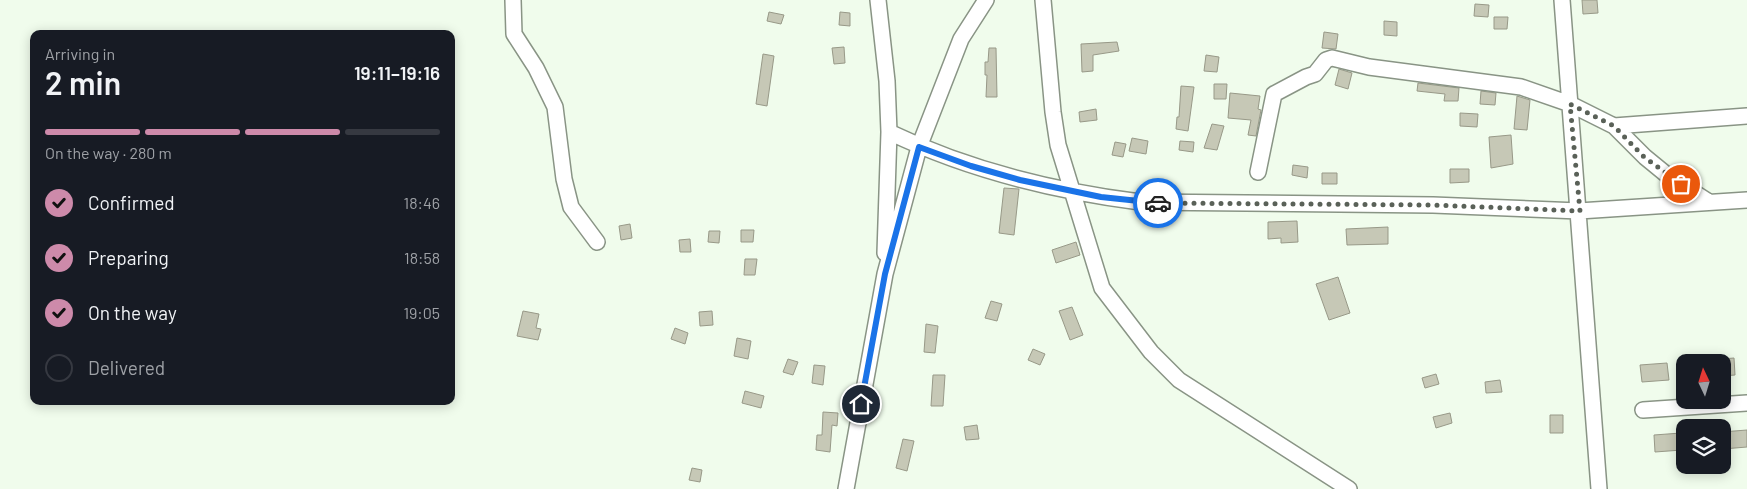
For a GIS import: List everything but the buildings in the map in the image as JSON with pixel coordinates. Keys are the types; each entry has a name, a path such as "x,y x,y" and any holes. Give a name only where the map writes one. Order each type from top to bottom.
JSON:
{"street":[{"path":"514,0 514,34 536,68 555,107 564,179 570,207 597,242"},
{"path":"878,0 887,81 889,132 885,194 885,274"},
{"path":"846,489 885,274 919,147 961,39 986,0"},
{"path":"1043,0 1053,112 1058,145 1102,288 1151,352 1179,380 1349,489"},
{"path":"1562,0 1580,211 1599,489"},
{"path":"1258,172 1274,94 1315,74 1326,60 1332,58 1369,67 1521,87 1570,104 1614,126 1644,157 1667,175 1709,202"},
{"path":"1614,126 1747,116"},
{"path":"889,132 919,147 971,166 1020,180 1140,202 1433,205 1580,211 1747,200"},
{"path":"1643,410 1747,403"}],"way so far":[{"path":"1158,203 1361,206 1433,205 1580,211 1570,104 1614,126 1644,157 1681,184"}],"route":[{"path":"861,404 885,274 919,147 971,166 1020,180 1066,188 1101,197 1158,203"}]}
